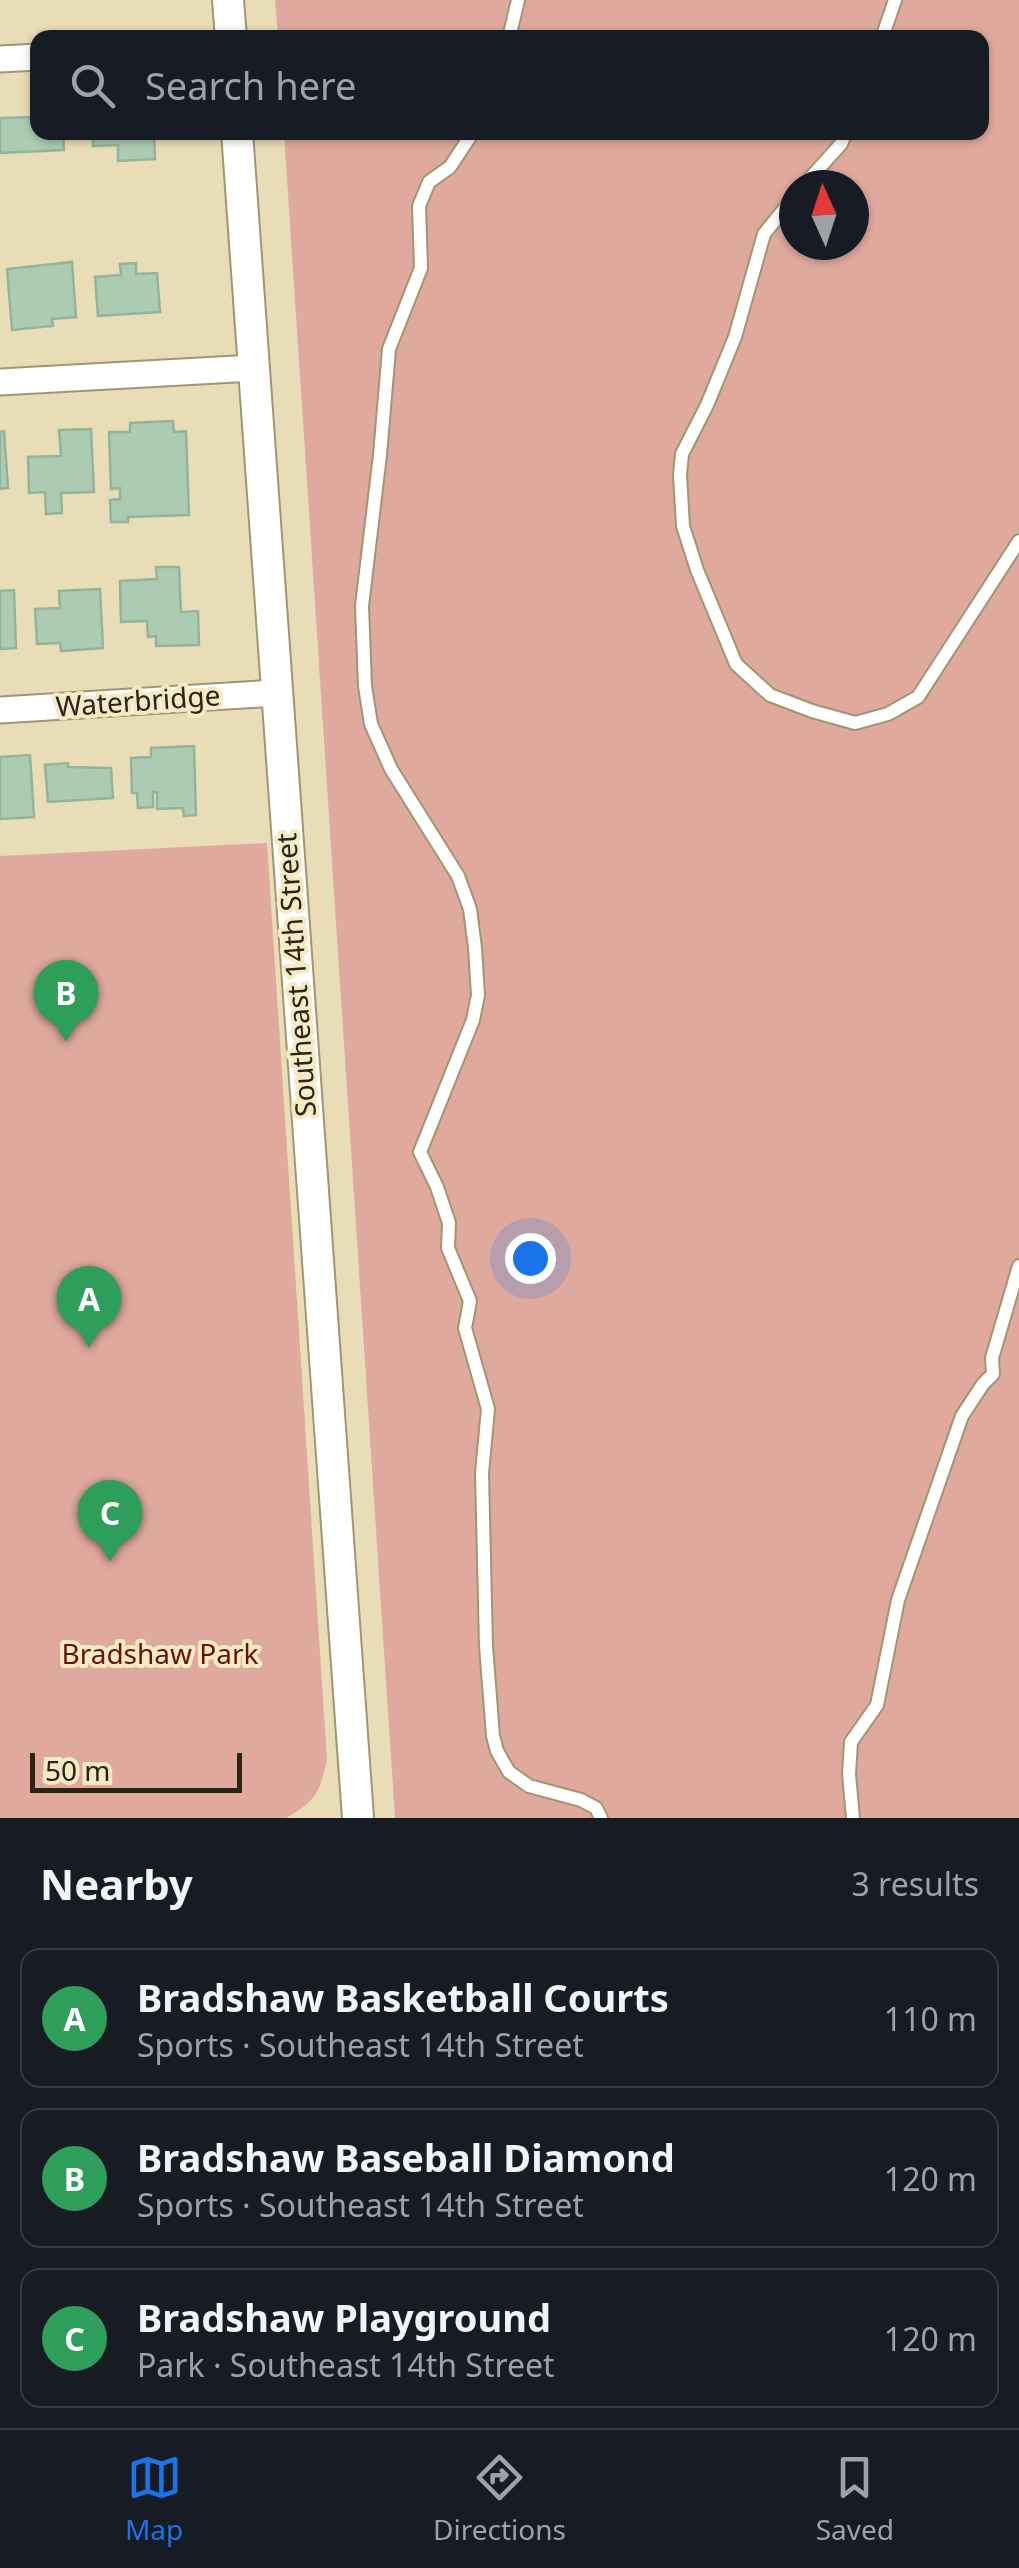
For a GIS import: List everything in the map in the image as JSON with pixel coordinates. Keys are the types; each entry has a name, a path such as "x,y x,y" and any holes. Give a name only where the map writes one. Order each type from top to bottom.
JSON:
{"street":[{"path":"228,0 230,30"},
{"path":"0,60 30,58"},
{"name":"Southeast 14th Street","path":"238,140 358,1818"},
{"path":"0,382 254,368"},
{"name":"Waterbridge","path":"0,710 276,693"}],"lane":[{"path":"512,30 518,0"},
{"path":"885,30 894,0"},
{"path":"468,140 450,167 429,182 418,206 420,268 389,349 362,606 365,686 371,724 390,769 458,876 470,908 475,948 478,996 473,1020 420,1152 437,1186 449,1223 448,1248 470,1301 465,1328 488,1409 482,1492 493,1736 509,1772 528,1786 581,1800 596,1808 601,1818"},
{"path":"817,170 842,140"},
{"path":"779,216 764,234 735,337 682,454 683,526 736,664 770,695 812,711 854,723 888,714 918,697 1019,542"},
{"path":"852,1818 850,1742 877,1705 898,1600 962,1416 993,1374 992,1358 1019,1266"}],"green space":[{"path":"275,0 1019,0 1019,1818 395,1818 284,140 989,140 989,30 277,30"},
{"name":"Bradshaw Park","path":"267,843 327,1760 324,1771 310,1800 286,1818 0,1818 0,856"}],"building":[{"path":"30,117 30,140 63,140 64,150 0,153 0,118"},
{"path":"93,140 154,140 155,159 118,161 118,145 93,146"},
{"path":"72,262 76,317 52,319 53,326 12,330 7,269"},
{"path":"136,263 136,274 157,273 160,312 98,316 95,277 121,275 120,264"},
{"path":"173,421 174,432 186,431 189,515 128,517 128,522 111,522 110,500 120,499 120,488 111,489 109,432 130,432 130,423"},
{"path":"91,429 94,492 61,493 62,513 46,514 45,492 29,493 28,457 61,456 59,430"},
{"path":"4,431 8,488 0,489 0,432"},
{"path":"156,567 179,567 181,612 198,611 199,645 156,646 156,636 148,637 147,621 121,622 120,581 157,579"},
{"path":"100,589 103,648 61,651 60,643 37,644 35,609 60,608 59,591"},
{"path":"14,590 16,648 0,649 0,591"},
{"path":"194,746 196,815 184,816 183,808 157,809 157,792 153,792 153,807 138,808 137,793 132,793 131,758 151,757 151,748"},
{"path":"30,755 34,817 0,819 0,757"},
{"path":"68,763 68,767 111,768 113,798 48,802 45,765"}],"place":[{"name":"Bradshaw Baseball Diamond","path":"66,1042"},
{"name":"Bradshaw Basketball Courts","path":"89,1348"},
{"name":"Bradshaw Playground","path":"110,1562"}]}
